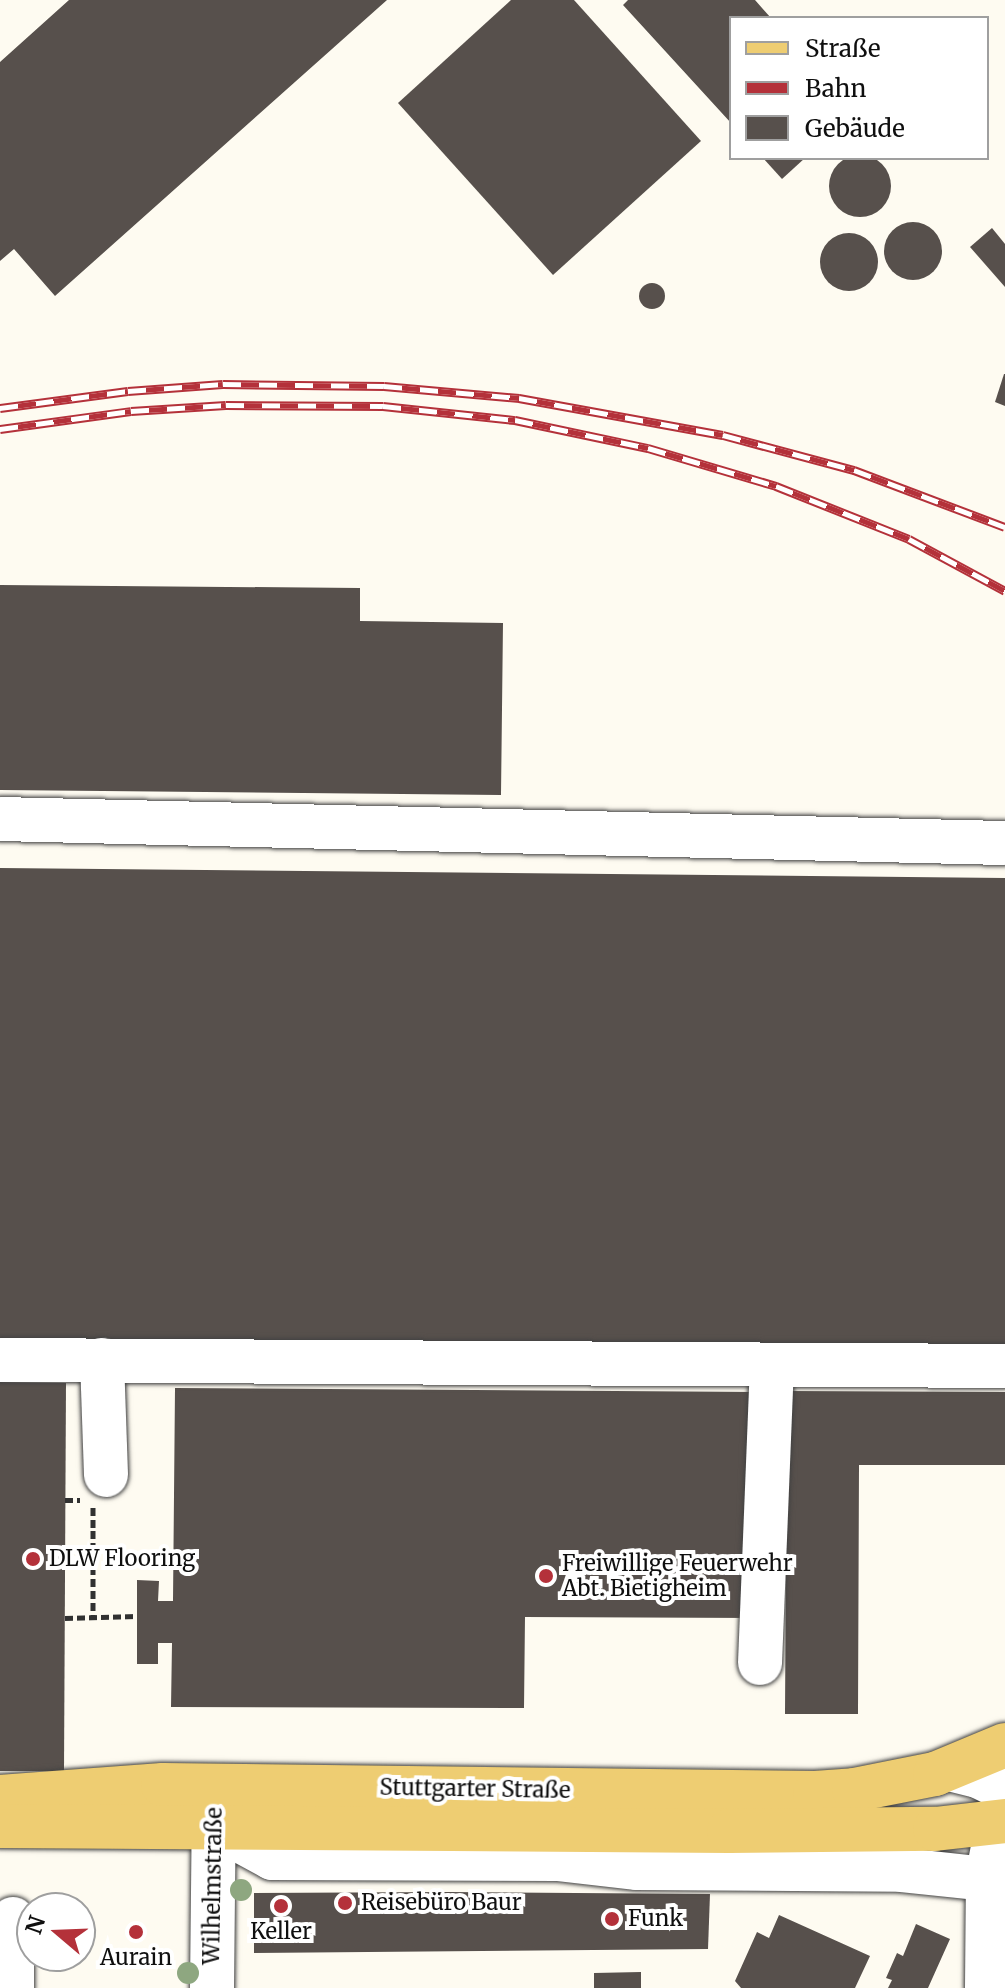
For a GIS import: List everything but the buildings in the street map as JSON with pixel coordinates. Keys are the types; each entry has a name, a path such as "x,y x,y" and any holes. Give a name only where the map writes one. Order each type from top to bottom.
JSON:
{"main road":[{"name":"Stuttgarter Straße","path":"0,1826 214,1806 815,1793 898,1783 949,1769 1005,1745"},
{"name":"Stuttgarter Straße","path":"0,1797 122,1786 214,1806 902,1830 1004,1811"}],"street":[{"path":"0,819 1005,843"},
{"path":"0,1360 1005,1366"},
{"path":"102,1360 106,1475"},
{"path":"760,1663 772,1366"},
{"path":"949,1769 978,1776 1004,1811 977,1887 987,1988"},
{"path":"214,1806 272,1858 557,1859 637,1868 902,1870 977,1887"},
{"name":"Wilhelmstraße","path":"212,1988 214,1806"},
{"path":"902,1830 977,1887"},
{"path":"12,1988 13,1919"}],"path":[{"path":"93,1618 93,1500 106,1475"},
{"path":"65,1618 137,1616"}],"railway":[{"path":"0,408 128,391 223,384 384,386 519,398 723,435 854,470 1005,527"},
{"path":"0,429 131,411 226,405 383,406 515,420 648,448 776,486 909,539 1005,591"}],"place":[{"name":"DLW Flooring","path":"33,1559"},
{"name":"Freiwillige Feuerwehr Abt. Bietigheim","path":"546,1576"},
{"name":"Reisebüro Baur","path":"345,1903"},
{"name":"Keller","path":"281,1906"},
{"name":"Funk","path":"612,1919"},
{"name":"Aurain","path":"136,1932"}]}
